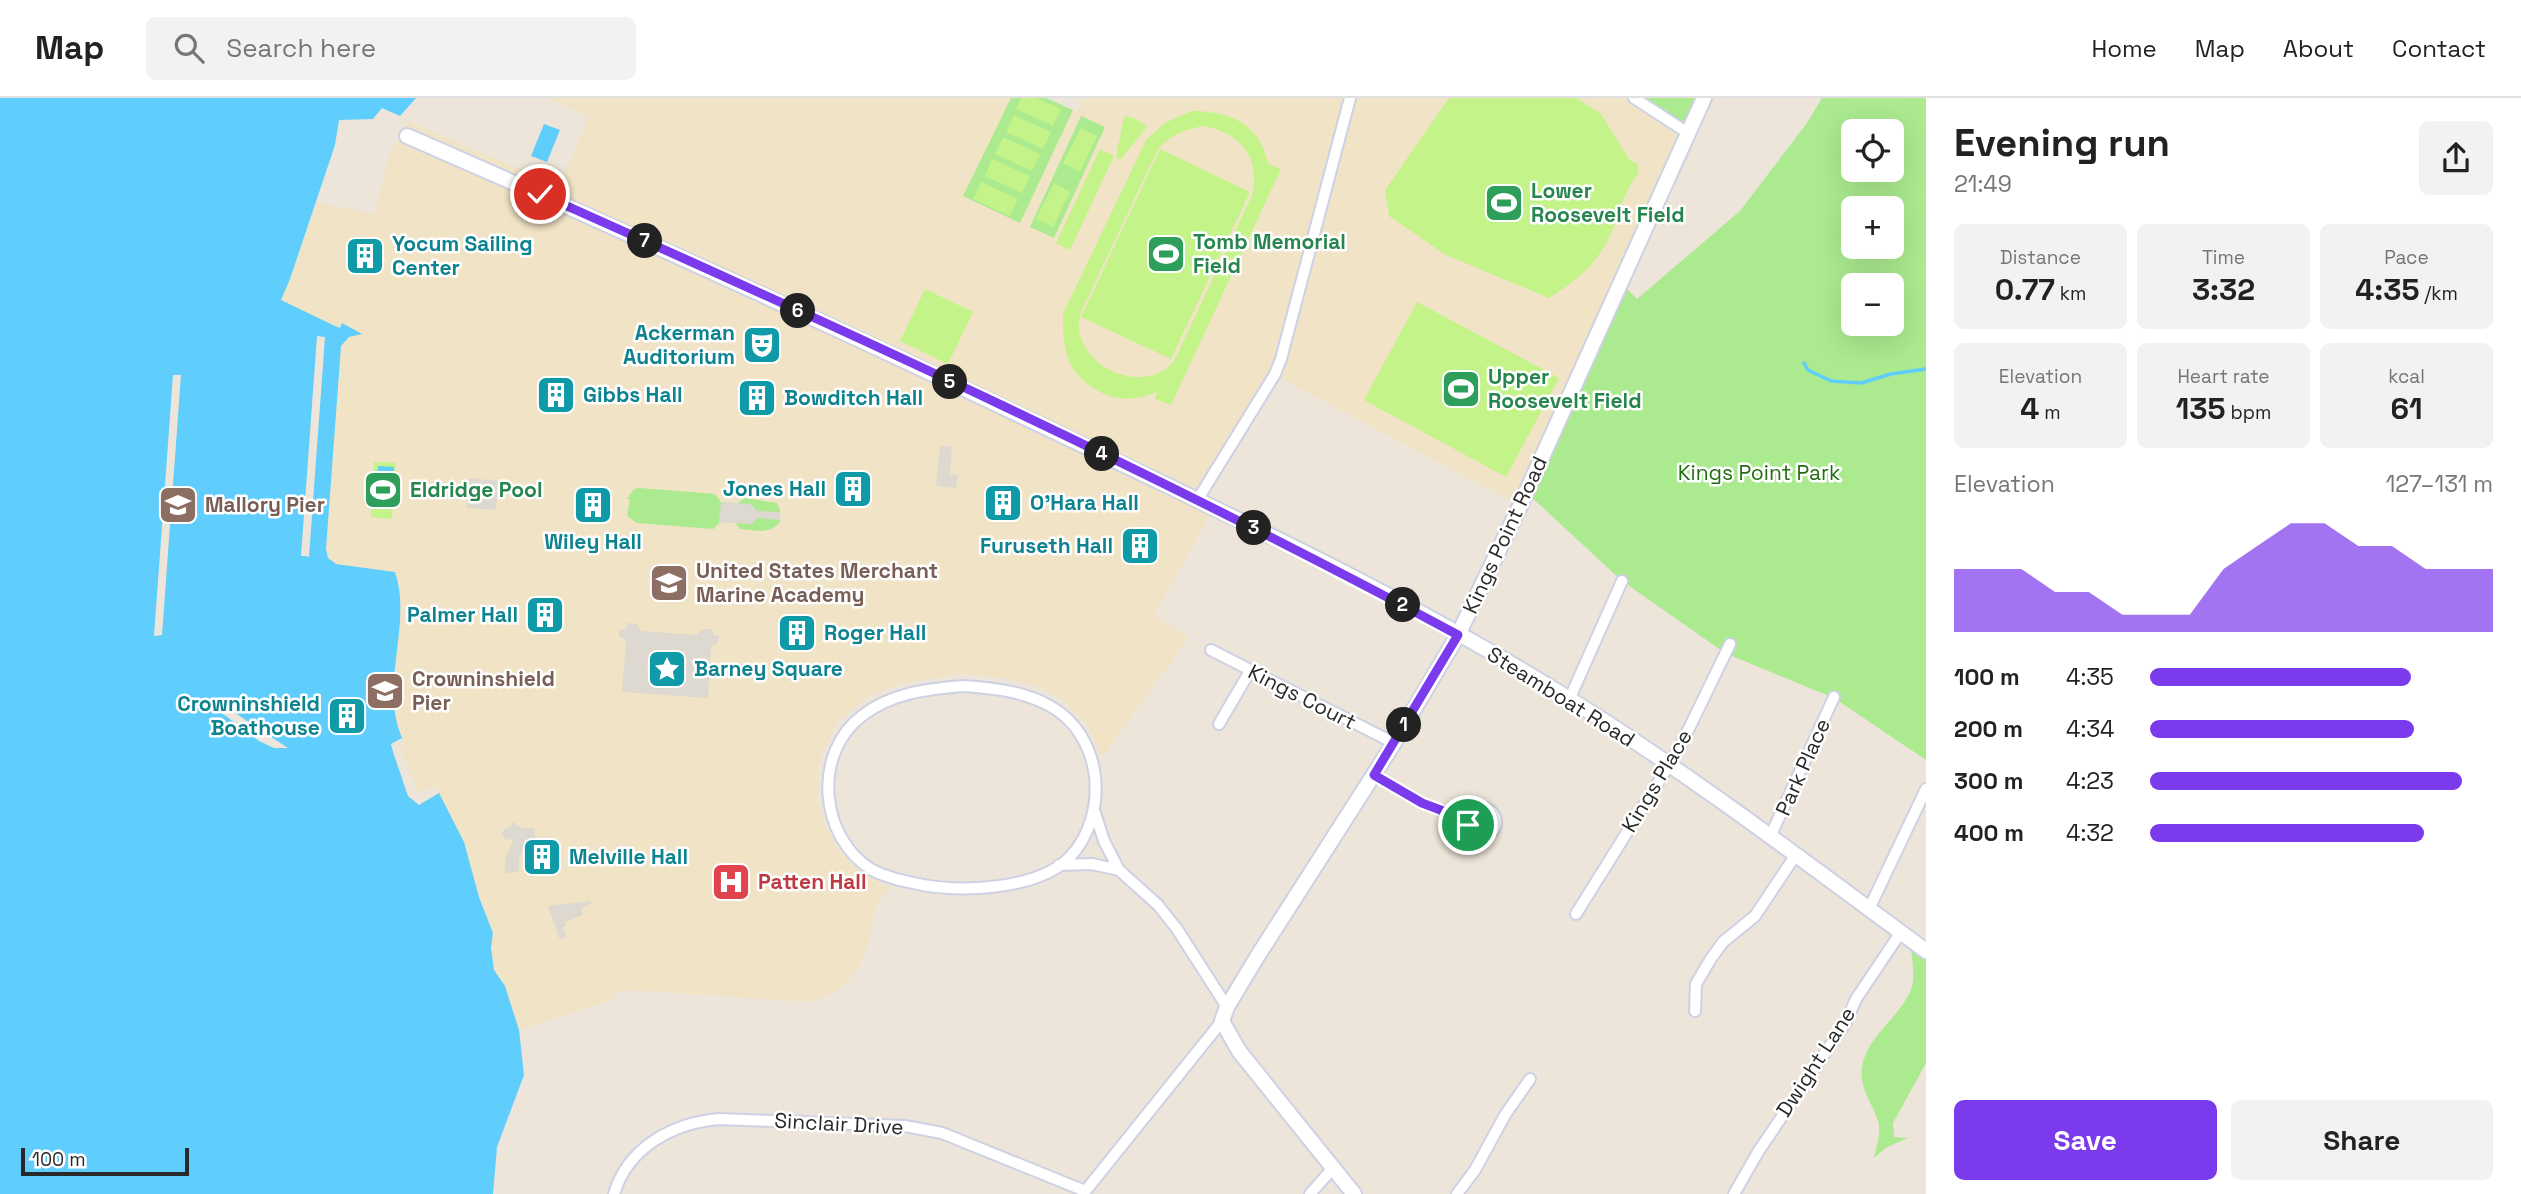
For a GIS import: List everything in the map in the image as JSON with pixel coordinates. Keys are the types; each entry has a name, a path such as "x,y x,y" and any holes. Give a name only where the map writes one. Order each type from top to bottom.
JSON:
{"street":[{"path":"1198,499 1275,374 1281,359 1349,98"},
{"path":"1634,98 1688,133"},
{"name":"Kings Point Road","path":"1225,1014 1256,957 1374,775 1458,635 1523,499 1703,98"},
{"name":"Steamboat Road","path":"407,136 718,274 1198,499 1458,635 1569,700 1669,765 1926,951"},
{"path":"1569,700 1622,580"},
{"name":"Kings Place","path":"1576,914 1686,736 1730,643"},
{"name":"Kings Court","path":"1211,650 1394,743"},
{"path":"1219,724 1250,671"},
{"path":"1095,813 1070,857 1058,865 1029,879 998,886 941,888 917,884 872,870 853,852 833,819 828,801 829,772 834,754 846,731 863,715 898,696 920,690 963,686 1005,690 1058,711 1079,732 1090,751 1095,773 1095,813 1104,841 1119,870 1158,905 1177,929 1225,1014 1239,1051 1354,1194"},
{"name":"Park Place","path":"1770,837 1835,697"},
{"path":"1374,775 1429,807 1467,820"},
{"path":"1869,909 1926,789"},
{"path":"1695,1011 1696,984 1710,960 1723,942 1755,916 1795,856"},
{"path":"1058,865 1092,864 1119,870"},
{"name":"Dwight Lane","path":"1734,1194 1755,1157 1846,1022 1857,999 1901,932"},
{"name":"Sinclair Drive","path":"614,1194 624,1172 651,1141 672,1129 696,1121 719,1119 912,1127 955,1138 1084,1193 1225,1014"},
{"path":"1457,1194 1475,1170 1505,1115 1530,1079"},
{"path":"1310,1194 1333,1168"}],"shaded area":[{"name":"United States Merchant Marine Academy","path":"548,98 1046,98 1077,112 1084,98 1634,98 1687,133 1520,506 1275,375 1198,499 1209,517 1154,615 1189,637 1102,757 1088,726 1066,703 1039,687 1004,678 958,674 898,684 864,699 837,723 823,751 819,767 818,801 826,827 839,850 856,869 890,887 876,905 866,951 847,982 830,995 810,1002 631,990 617,992 612,1000 519,1030 505,986 494,970 491,948 493,932 437,789 416,795 182,363 290,279 316,202 375,214 389,156 409,121 559,186 589,117"},
{"path":"940,446 952,446 950,474 958,475 956,488 936,486"},
{"path":"469,478 498,481 496,510 467,508"},
{"path":"721,502 751,504 757,511 780,512 780,520 757,518 751,524 719,522"},
{"name":"Barney Square","path":"627,623 637,624 641,631 697,635 702,629 712,629 713,635 719,636 718,643 711,647 708,698 622,692 626,642 619,637 619,630 626,629"},
{"path":"513,822 523,829 534,827 536,840 523,851 519,859 519,871 505,874 505,859 514,839 506,840 502,834"},
{"path":"591,901 591,904 581,908 583,915 565,922 563,927 567,937 560,940 548,906"}],"green space":[{"path":"1011,98 1046,98 1073,110 1020,223 963,196"},
{"path":"1021,98 1036,98 1061,109 1053,126 1016,109"},
{"name":"Lower Roosevelt Field","path":"1449,98 1577,98 1601,114 1629,159 1637,164 1639,172 1627,192 1603,249 1588,268 1549,298 1446,255 1389,216 1385,190"},
{"path":"1634,98 1704,98 1687,133"},
{"name":"Kings Point Park","path":"1822,98 1926,98 1926,760 1834,698 1725,653 1622,581 1526,492 1620,282 1637,299 1740,211 1807,123"},
{"path":"1191,111 1230,117 1250,129 1258,138 1268,164 1281,169 1171,405 1155,399 1157,392 1127,399 1108,396 1090,386 1069,361 1063,327 1063,314 1146,140 1165,123","holes":["1204,126 1228,134 1245,148 1253,168 1253,193 1173,362 1163,371 1150,376 1123,375 1110,370 1098,363 1082,341 1079,326 1081,312 1158,149 1185,131"]},
{"path":"1014,115 1051,132 1043,149 1006,132"},
{"path":"1081,116 1105,127 1054,238 1030,227"},
{"path":"1124,116 1137,119 1147,127 1120,160 1116,157"},
{"path":"1081,128 1097,136 1080,172 1063,163"},
{"path":"1003,137 1040,154 1032,171 995,154"},
{"path":"1100,149 1114,156 1070,250 1056,243"},
{"name":"Tomb Memorial Field","path":"1160,149 1250,192 1171,359 1081,317"},
{"path":"992,159 1030,176 1022,193 985,176"},
{"path":"981,182 1018,199 1010,216 973,199"},
{"path":"1054,183 1070,192 1053,227 1036,219"},
{"path":"925,289 973,312 948,364 900,341"},
{"name":"Upper Roosevelt Field","path":"1417,302 1559,378 1506,477 1364,400"},
{"name":"Eldridge Pool","path":"374,462 396,463 392,519 371,517"},
{"path":"634,489 715,494 721,502 738,503 745,498 777,503 780,522 772,529 762,531 740,529 736,523 720,522 713,529 637,523 627,516 630,499 627,499"},
{"path":"1911,948 1926,959 1926,1063 1893,1123 1894,1137 1908,1138 1887,1147 1874,1158 1879,1125 1865,1091 1862,1068 1868,1049 1902,1006 1912,987"}],"water":[{"path":"0,98 416,98 400,116 382,108 373,119 339,120 335,145 281,300 335,326 340,328 342,323 362,334 349,337 341,346 326,549 328,558 336,564 395,572 400,613 394,699 396,720 403,740 397,744 416,794 437,789 464,842 479,897 493,933 491,948 494,970 505,986 519,1030 524,1075 497,1147 493,1194 0,1194"},
{"path":"544,124 560,130 547,162 531,156"},
{"name":"Eldridge Pool","path":"378,466 394,467 391,509 375,508"}],"pier":[{"path":"317,336 325,337 309,557 301,556"},
{"path":"173,375 181,375 162,635 154,636"},
{"path":"226,707 288,748 274,748 259,741 222,713"},
{"path":"402,738 405,744 400,747 418,792 437,785 439,793 419,805 408,796 393,752 391,744"}],"waterway":[{"path":"1804,363 1808,370 1831,381 1861,383 1891,374 1926,369"}],"place":[{"name":"Lower Roosevelt Field","path":"1504,203"},
{"name":"Tomb Memorial Field","path":"1166,254"},
{"name":"Yocum Sailing Center","path":"365,256"},
{"name":"Ackerman Auditorium","path":"762,345"},
{"name":"Upper Roosevelt Field","path":"1461,389"},
{"name":"Gibbs Hall","path":"556,395"},
{"name":"Bowditch Hall","path":"757,398"},
{"name":"Jones Hall","path":"853,489"},
{"name":"Eldridge Pool","path":"383,490"},
{"name":"O'Hara Hall","path":"1003,503"},
{"name":"Mallory Pier","path":"178,505"},
{"name":"Wiley Hall","path":"593,505"},
{"name":"Furuseth Hall","path":"1140,546"},
{"name":"United States Merchant Marine Academy","path":"669,583"},
{"name":"Palmer Hall","path":"545,615"},
{"name":"Roger Hall","path":"797,633"},
{"name":"Barney Square","path":"667,669"},
{"name":"Crowninshield Pier","path":"385,691"},
{"name":"Crowninshield Boathouse","path":"347,716"},
{"name":"Melville Hall","path":"542,857"},
{"name":"Patten Hall","path":"731,882"}],"route":[{"path":"540,194 718,274 1198,499 1458,635 1374,775 1436,810 1467,820 1468,825"}]}
